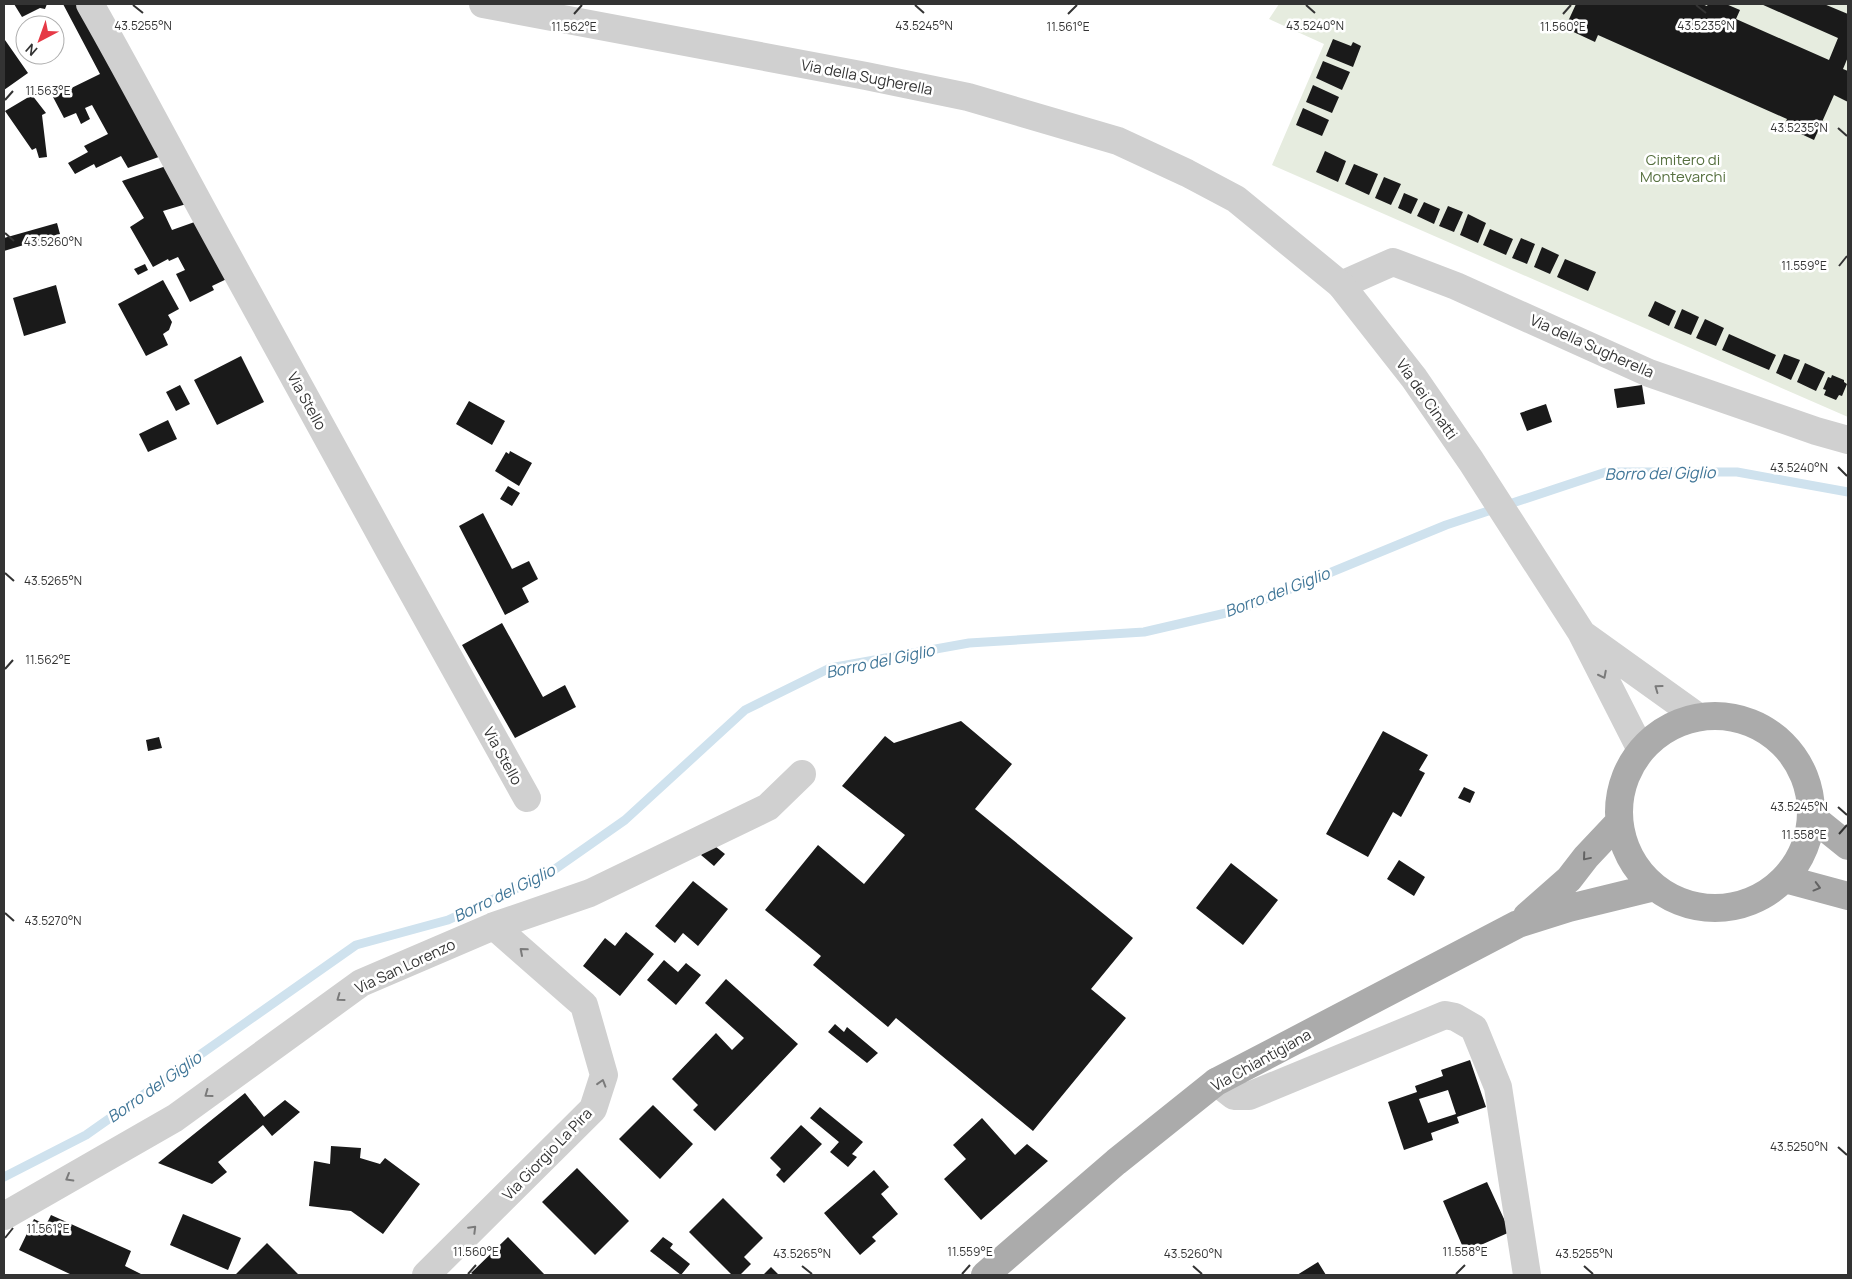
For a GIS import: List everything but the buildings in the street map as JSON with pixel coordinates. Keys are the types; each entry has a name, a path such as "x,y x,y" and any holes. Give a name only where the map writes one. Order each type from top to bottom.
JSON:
{"main road":[{"path":"1726,716 1755,724 1779,739 1798,762 1809,788 1812,817 1808,840 1798,861 1785,879 1762,896 1736,906 1707,908 1679,901 1655,887 1637,868 1625,846 1619,822 1622,788 1627,772 1641,750 1656,735 1676,723 1698,717 1726,716"},
{"path":"1812,817 1848,846"},
{"name":"Via Chiantigiana","path":"1518,924 1569,879 1586,857 1619,822"},
{"path":"1785,879 1848,896"},
{"name":"Via Chiantigiana","path":"985,1275 1116,1162 1216,1082 1518,924 1586,904 1655,887"}],"street":[{"name":"Via Stello","path":"90,4 422,611 527,798"},
{"name":"Via della Sugherella","path":"482,4 968,97 1118,141 1187,173 1236,199"},
{"name":"Via dei Cinatti","path":"1236,199 1341,285 1414,378 1581,632 1641,750"},
{"name":"Via della Sugherella","path":"1341,285 1393,262 1456,286 1649,373 1816,431 1848,440"},
{"path":"1581,632 1698,717"},
{"name":"Via San Lorenzo","path":"4,1216 175,1118 361,983 494,926 590,893 768,807 802,774"},
{"name":"Via Giorgio La Pira","path":"426,1275 593,1109 604,1076 584,1005 494,926"},
{"path":"1216,1082 1234,1096 1249,1096 1445,1015 1474,1028 1498,1087 1526,1275"}],"green space":[{"name":"Cimitero di Montevarchi","path":"1279,4 1848,4 1848,417 1272,165 1324,44 1269,19"}],"waterway":[{"name":"Borro del Giglio","path":"4,1177 86,1135 356,945 448,920 548,874 625,820 745,710 830,668 969,643 1144,632 1239,610 1446,525 1606,472 1737,472 1848,492"}]}
